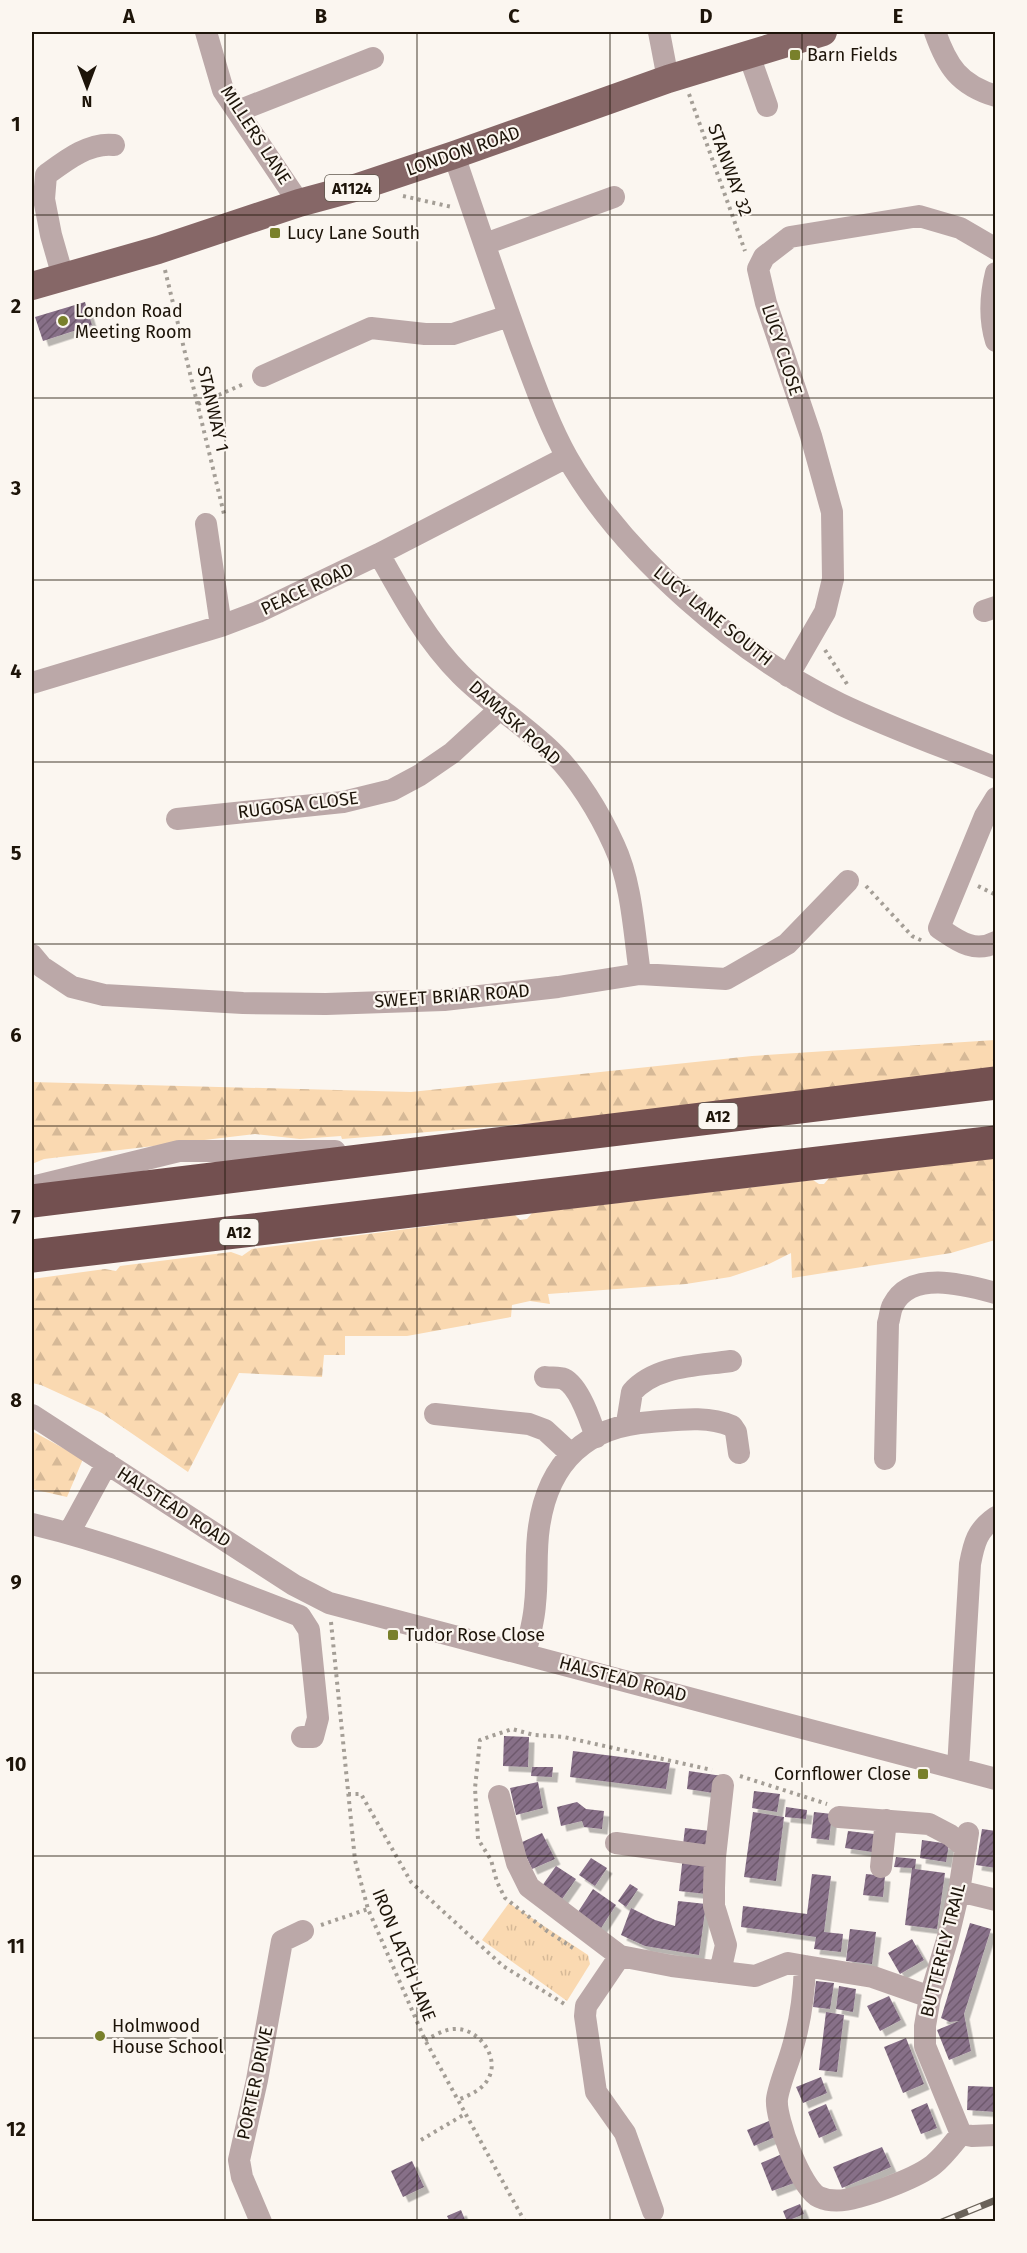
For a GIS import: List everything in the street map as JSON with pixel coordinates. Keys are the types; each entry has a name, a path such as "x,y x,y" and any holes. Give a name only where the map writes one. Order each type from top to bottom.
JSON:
{"highway":[{"name":"A12","path":"32,1201 996,1083"},
{"name":"A12","path":"32,1256 996,1142"}],"main road":[{"name":"LONDON ROAD","path":"32,286 158,250 299,203 358,187 676,78 823,32"}],"street":[{"name":"MILLERS LANE","path":"206,32 223,90 299,203"},
{"path":"659,32 676,78"},
{"path":"935,32 944,55 958,77 978,90 996,96"},
{"path":"749,55 767,106"},
{"path":"238,111 373,58"},
{"path":"63,277 44,199 46,175 69,158 103,144 114,145"},
{"name":"LUCY LANE SOUTH","path":"454,155 540,399 567,457 596,501 649,564 686,599 788,676 841,704 996,768"},
{"path":"485,244 614,197"},
{"path":"758,269 764,257 790,237 919,216 960,228 996,249"},
{"name":"LUCY CLOSE","path":"758,269 766,303 811,436 832,512 833,579 825,612 788,676"},
{"path":"996,273 990,296 991,325 996,341"},
{"path":"263,376 371,328 425,334 453,334 509,316"},
{"name":"PEACE ROAD","path":"32,683 220,626 258,612 379,555 567,457"},
{"path":"206,524 220,626"},
{"name":"DAMASK ROAD","path":"379,555 429,637 460,674 552,752 586,794 614,845 626,876 640,974"},
{"name":"RUGOSA CLOSE","path":"177,819 343,802 392,789 420,775 452,753 500,709"},
{"path":"996,798 985,816 933,935 967,946 987,947 996,942"},
{"name":"SWEET BRIAR ROAD","path":"32,955 42,968 72,987 104,995 243,1003 326,1004 444,1000 558,987 640,974 726,979 787,945 848,882"},
{"path":"32,1187 179,1151 441,1150"},
{"path":"885,1459 888,1323 893,1305 906,1291 928,1282 959,1283 996,1293"},
{"path":"627,1423 632,1392 649,1376 667,1370 731,1361"},
{"path":"546,1377 563,1379 571,1385 589,1417 596,1437"},
{"path":"435,1414 529,1424 545,1430 571,1454"},
{"name":"HALSTEAD ROAD","path":"32,1415 294,1585 329,1603 996,1779"},
{"path":"525,1654 535,1606 539,1528 546,1492 556,1473 571,1454 596,1437 627,1423 691,1420 725,1422 732,1426 736,1432 740,1453"},
{"name":"HALSTEAD ROAD","path":"69,1533 107,1463"},
{"path":"958,1768 970,1564 975,1541 984,1525 996,1517"},
{"path":"32,1524 142,1555 300,1616 309,1630 318,1718 313,1737 302,1737"},
{"path":"720,1972 726,1945 714,1906 715,1857 724,1777"},
{"path":"500,1796 517,1863 529,1887 615,1964 672,1966 755,1976 788,1963 873,1977 930,1997"},
{"path":"838,1811 886,1820 881,1867"},
{"name":"BUTTERFLY TRAIL","path":"886,1820 929,1824 967,1841 959,1891 930,1997 925,2026 925,2046 961,2134"},
{"path":"616,1843 715,1857"},
{"path":"959,1891 996,1900"},
{"name":"PORTER DRIVE","path":"261,2222 242,2177 239,2160 257,2080 278,1934 303,1931"},
{"path":"615,1964 586,2006 585,2016 596,2092 625,2133 653,2211"},
{"path":"805,1965 804,2003 777,2098 779,2116 794,2159 803,2181 817,2197 841,2202 888,2187 932,2166 945,2155 961,2134 996,2135"}],"path":[{"name":"STANWAY 32","path":"676,78 749,263 758,269"},
{"path":"358,187 473,211"},
{"name":"STANWAY 1","path":"158,250 169,281 225,521 206,524"},
{"path":"198,404 263,376"},
{"path":"813,633 870,716"},
{"path":"848,882 859,890 866,885 912,936 933,935"},
{"name":"IRON LATCH LANE","path":"329,1603 355,1860 368,1910 425,2040 523,2221"},
{"path":"615,1964 547,1932 505,1898 497,1882 491,1860 478,1839 475,1788 480,1740 512,1729 534,1735 564,1737 724,1777 776,1786 838,1811"},
{"path":"348,1794 361,1794 411,1882 503,1965 585,2016"},
{"path":"303,1931 368,1910"},
{"path":"425,2040 437,2034 459,2029 473,2034 487,2047 491,2061 489,2077 477,2092 458,2100"},
{"path":"421,2140 465,2114"}],"green space":[{"path":"995,1040 995,1071 621,1116 342,1139 341,1136 300,1139 255,1134 44,1159 32,1164 32,1082 411,1092 752,1056"},
{"path":"995,1158 995,1240 951,1253 792,1278 791,1253 769,1264 730,1277 686,1284 548,1294 550,1304 530,1301 512,1305 511,1317 407,1336 345,1336 345,1355 324,1355 322,1377 239,1373 188,1472 102,1413 32,1383 32,1279 105,1269 116,1271 120,1266 231,1252 242,1256 252,1249 515,1215 520,1220 527,1219 532,1213 813,1180 824,1184 829,1178"},
{"path":"32,1431 83,1459 67,1497 32,1489"},
{"path":"509,1903 588,1955 590,1964 567,2001 482,1940"}],"building":[{"name":"London Road Meeting Room","path":"85,302 92,325 43,341 35,317"},
{"path":"504,1736 529,1737 528,1767 503,1766"},
{"path":"573,1751 670,1763 666,1789 570,1777"},
{"path":"532,1767 553,1767 552,1777 531,1776"},
{"path":"689,1771 722,1776 720,1794 687,1789"},
{"path":"538,1782 543,1808 516,1815 510,1788"},
{"path":"754,1791 780,1794 777,1812 752,1808"},
{"path":"577,1802 586,1809 604,1811 602,1829 584,1827 582,1821 561,1826 557,1807"},
{"path":"786,1807 807,1810 806,1819 785,1817"},
{"path":"753,1812 784,1817 776,1881 744,1877"},
{"path":"814,1812 832,1814 829,1840 811,1838"},
{"path":"685,1828 710,1831 707,1849 683,1845"},
{"path":"982,1829 996,1831 996,1868 976,1865"},
{"path":"848,1831 874,1834 872,1852 845,1848"},
{"path":"542,1833 555,1859 532,1869 520,1843"},
{"path":"922,1840 949,1844 946,1862 920,1858"},
{"path":"683,1856 710,1859 706,1894 679,1891"},
{"path":"896,1857 916,1859 915,1869 945,1873 937,1929 905,1925 912,1868 894,1867"},
{"path":"591,1858 607,1868 595,1886 579,1875"},
{"path":"556,1866 576,1879 562,1899 542,1886"},
{"path":"812,1874 831,1876 824,1932 843,1934 841,1952 814,1949 816,1937 741,1927 743,1906 807,1914"},
{"path":"866,1874 885,1876 883,1897 863,1895"},
{"path":"630,1884 638,1889 626,1907 618,1901"},
{"path":"593,1889 616,1905 601,1928 578,1912"},
{"path":"678,1901 706,1904 699,1955 645,1946 621,1935 631,1908 655,1920 675,1926"},
{"path":"970,1923 991,1929 964,2014 971,2051 949,2060 937,2030 959,2021 950,2022 941,2018"},
{"path":"850,1929 876,1932 872,1964 846,1961"},
{"path":"912,1939 924,1960 900,1974 888,1953"},
{"path":"816,1981 834,1983 830,2009 813,2007"},
{"path":"839,1986 856,1989 853,2012 836,2009"},
{"path":"889,1996 901,2020 880,2031 867,2006"},
{"path":"826,2012 844,2015 837,2072 819,2070"},
{"path":"906,2038 924,2084 903,2093 884,2047"},
{"path":"821,2077 827,2093 803,2103 796,2087"},
{"path":"968,2086 996,2087 996,2112 967,2110"},
{"path":"927,2103 937,2128 921,2134 911,2110"},
{"path":"826,2104 837,2130 819,2138 808,2112"},
{"path":"769,2121 775,2137 754,2146 747,2130"},
{"path":"882,2147 891,2167 842,2188 833,2167"},
{"path":"782,2154 794,2183 772,2191 761,2163"},
{"path":"412,2161 424,2187 403,2197 391,2171"},
{"path":"800,2204 804,2214 787,2221 783,2211"},
{"path":"461,2210 466,2222 450,2222 447,2216"}],"railway":[{"path":"942,2222 996,2200"}],"place":[{"name":"Barn Fields","path":"795,55"},
{"name":"Lucy Lane South","path":"275,233"},
{"name":"London Road Meeting Room","path":"63,321"},
{"name":"Tudor Rose Close","path":"393,1635"},
{"name":"Cornflower Close","path":"923,1774"},
{"name":"Holmwood House School","path":"100,2036"}]}
